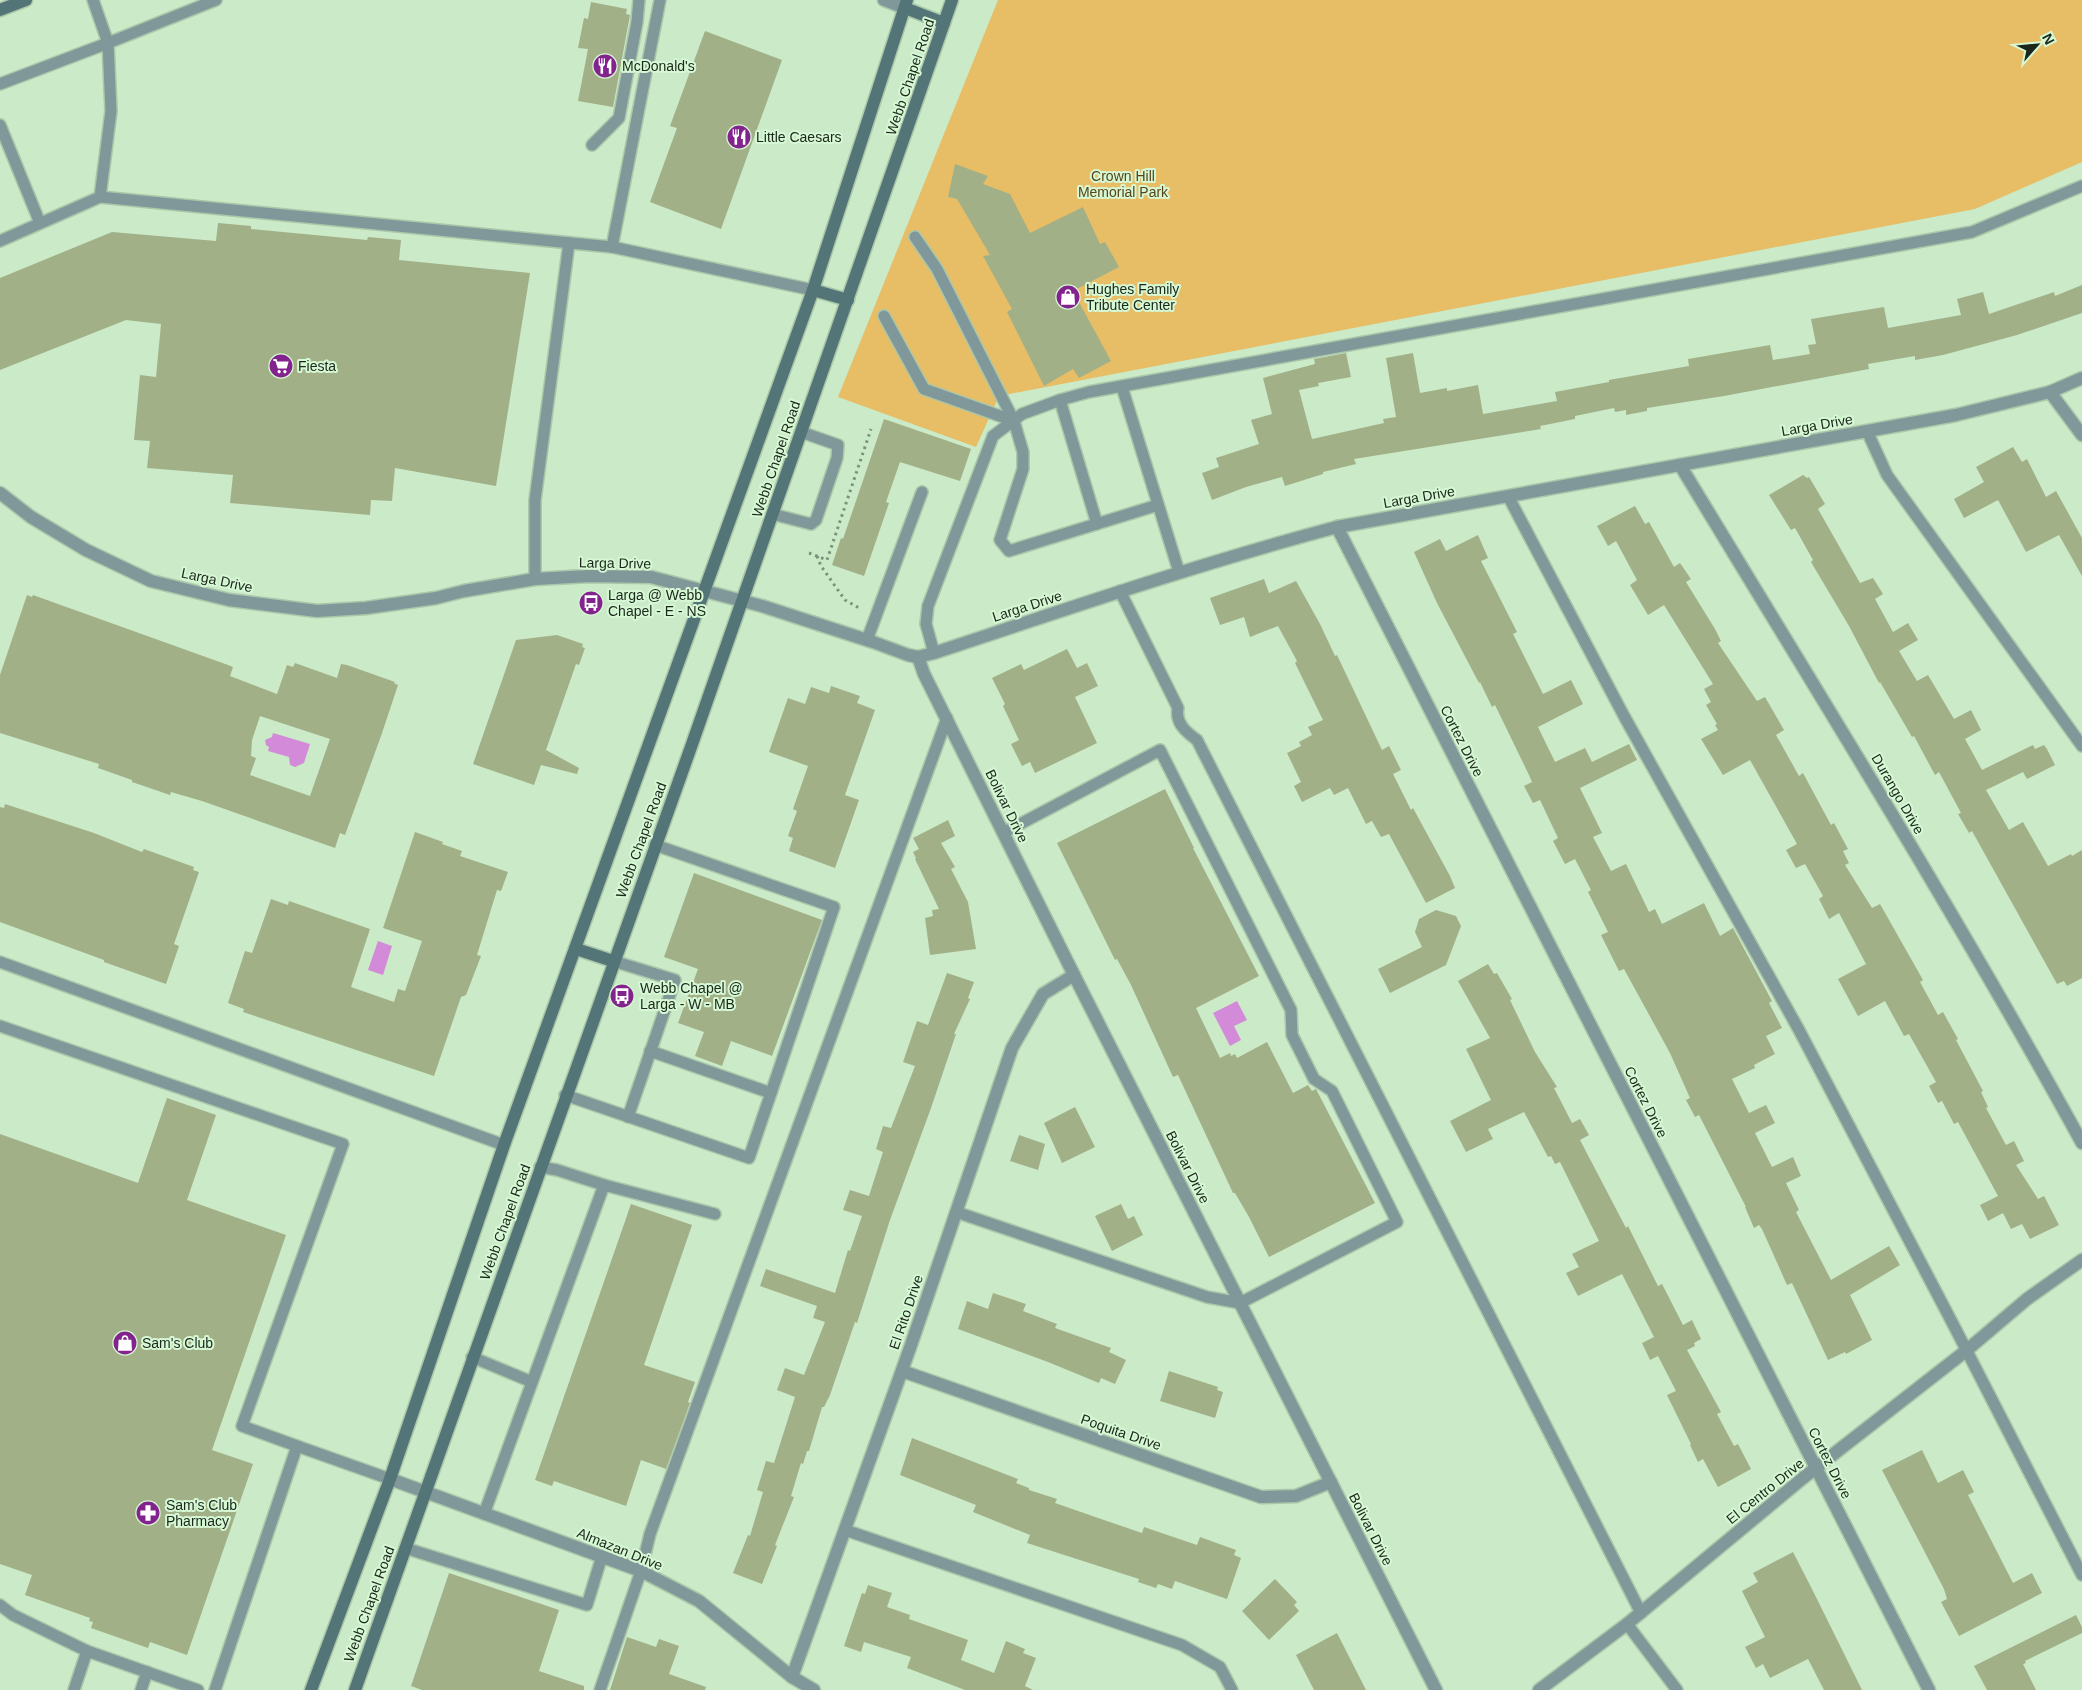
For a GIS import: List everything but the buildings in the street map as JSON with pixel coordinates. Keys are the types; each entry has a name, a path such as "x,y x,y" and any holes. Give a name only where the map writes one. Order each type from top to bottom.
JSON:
{"main road":[{"path":"0,10 26,0"},
{"name":"Webb Chapel Road","path":"355,1690 848,300 952,0"},
{"path":"906,4 944,23"},
{"name":"Webb Chapel Road","path":"311,1690 390,1479 504,1145 813,290 906,4"},
{"path":"813,290 848,300"},
{"path":"576,949 614,961"}],"street":[{"path":"884,0 906,4"},
{"name":"Larga Drive","path":"0,493 31,517 86,550 151,581 228,600 317,611 366,608 436,598 464,591 535,579 589,576 651,577 742,600 918,657 1179,572 1337,527 1956,415 2050,392 2082,378"},
{"path":"2050,392 2082,435"},
{"name":"Durango Drive","path":"1680,465 1858,756 2037,1060 2082,1143"},
{"name":"Cortez Drive","path":"1337,527 1929,1690"},
{"name":"Bolivar Drive","path":"918,657 924,674 1074,975 1436,1690"},
{"name":"El Rito Drive","path":"792,1677 902,1371 1012,1048 1043,994 1074,975"},
{"name":"El Centro Drive","path":"1539,1690 1627,1624 1816,1469 1967,1350 2027,1299 2082,1260"},
{"name":"Poquita Drive","path":"902,1371 1261,1497 1296,1496 1331,1482"},
{"name":"Almazan Drive","path":"390,1479 641,1571 699,1602 792,1677 814,1690"}],"lane":[{"path":"93,0 108,43 111,111 100,197"},
{"path":"0,84 216,0"},
{"path":"592,145 619,118 637,22 639,0"},
{"path":"612,247 660,0"},
{"path":"0,125 40,223"},
{"path":"934,653 926,624 928,606 994,436 1022,414 1060,400 1122,386 1972,232 2082,186"},
{"path":"0,241 100,197 612,247 813,290"},
{"path":"915,237 937,269 1014,421 1023,452 1023,469 1000,540 1010,552 1158,505"},
{"path":"535,579 535,500 569,243"},
{"path":"884,316 924,389 1014,421"},
{"path":"1122,386 1179,572"},
{"path":"1060,400 1096,524"},
{"path":"1868,431 1887,475 2082,746"},
{"path":"772,514 811,524 816,520 837,458 838,445 801,432"},
{"path":"867,640 922,492"},
{"path":"1508,496 1624,716 1799,1030 2082,1574"},
{"path":"1120,591 1178,708 1177,714 1181,726 1197,740 1640,1613"},
{"path":"600,1690 641,1571 650,1534 947,718"},
{"path":"956,1212 1207,1297 1240,1303 1397,1222 1332,1091 1314,1079 1292,1035 1291,1010 1160,750 1003,833"},
{"path":"565,1095 749,1158 834,907 655,845"},
{"path":"614,961 675,980 628,1117"},
{"path":"0,962 504,1145"},
{"path":"0,1026 343,1144 242,1426 390,1479"},
{"path":"650,1051 771,1093"},
{"path":"540,1167 557,1170 604,1185 715,1214"},
{"path":"484,1514 604,1185"},
{"path":"472,1357 532,1382"},
{"path":"215,1690 297,1446"},
{"path":"845,1530 1182,1646 1220,1668 1232,1690"},
{"path":"405,1548 587,1605 602,1556"},
{"path":"0,1604 14,1615 87,1650 198,1690"},
{"path":"1627,1624 1677,1690"},
{"path":"74,1690 87,1650"},
{"path":"140,1690 147,1672"}],"path":[{"path":"809,553 826,560 872,429"},
{"path":"817,556 821,566 845,600 861,609"}],"green space":[{"name":"Crown Hill Memorial Park","path":"998,0 2082,0 2082,162 1975,209 999,396 976,447 838,397"}],"shaded area":[{"path":"273,733 310,744 304,763 295,767 290,765 289,757 268,751 269,747 266,745 265,740 272,737"},
{"path":"378,941 392,946 383,975 368,970"},
{"path":"1237,1001 1247,1020 1234,1026 1241,1040 1230,1046 1213,1013"}],"place":[{"name":"McDonald's","path":"605,66"},
{"name":"Little Caesars","path":"739,137"},
{"name":"Hughes Family Tribute Center","path":"1068,297"},
{"name":"Fiesta","path":"281,366"},
{"name":"Larga @ Webb Chapel - E - NS","path":"591,603"},
{"name":"Webb Chapel @ Larga - W - MB","path":"622,996"},
{"name":"Sam's Club","path":"125,1343"},
{"name":"Sam's Club Pharmacy","path":"148,1513"}]}
